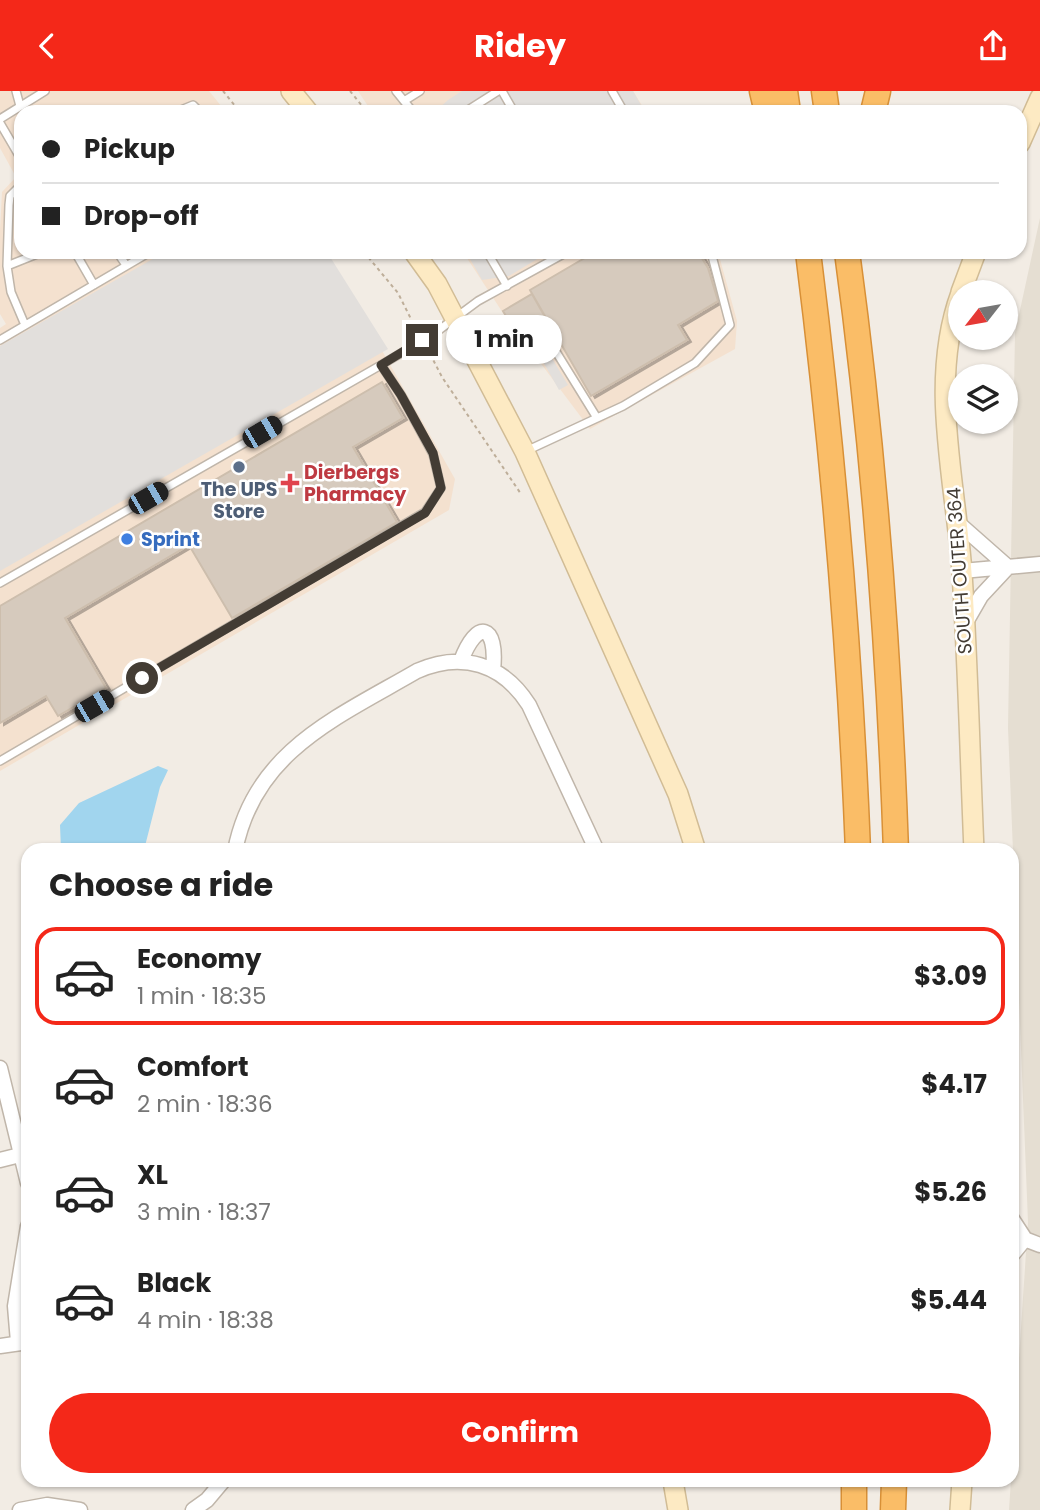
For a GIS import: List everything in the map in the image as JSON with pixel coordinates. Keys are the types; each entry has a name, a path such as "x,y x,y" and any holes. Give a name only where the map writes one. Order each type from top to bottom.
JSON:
{"highway":[{"path":"798,259 804,299 822,367"},
{"path":"809,259 822,367 844,607 858,843"},
{"path":"848,259 884,623 896,843"},
{"path":"854,306 857,259"},
{"path":"854,1487 854,1510"},
{"path":"893,1510 894,1487"}],"main road":[{"path":"291,91 302,105"},
{"path":"1027,127 1040,98"},
{"path":"419,259 437,283 525,452 678,794 693,843"},
{"name":"SOUTH OUTER 364","path":"966,280 973,259"},
{"name":"SOUTH OUTER 364","path":"948,350 945,415 962,571 974,843"},
{"path":"674,1487 678,1510"},
{"path":"960,1510 962,1487"}],"street":[{"path":"957,522 1008,567"},
{"path":"962,571 1040,564"},
{"path":"964,625 981,596 1008,567"},
{"path":"461,661 470,639 480,633 486,633 491,635 494,642 493,670"},
{"path":"237,843 243,822 257,792 275,765 300,741 417,671 433,664 461,661 493,670 510,681 529,705 593,843"},
{"path":"0,1068 21,1140"},
{"path":"0,1160 21,1155"},
{"path":"21,1269 15,1306 21,1333"},
{"path":"0,1346 21,1342"},
{"path":"193,1510 207,1500 218,1487"},
{"path":"20,1510 47,1505 80,1510"}],"lane":[{"path":"22,105 45,91"},
{"path":"396,91 407,105"},
{"path":"404,101 419,91"},
{"path":"477,105 500,91"},
{"path":"0,121 14,146"},
{"path":"14,192 10,196 9,205 8,266 11,292 25,325"},
{"path":"8,266 24,259"},
{"path":"79,259 94,285"},
{"path":"121,259 125,265"},
{"path":"0,340 137,259"},
{"path":"491,259 508,286"},
{"path":"0,583 381,365 478,301 555,259"},
{"path":"525,452 623,406 695,363 730,325 713,259"},
{"path":"550,342 597,418"},
{"path":"0,761 425,513 441,488 433,453 381,365"}],"path":[{"path":"223,91 234,105"},
{"path":"350,91 362,105"},
{"path":"370,259 398,293 442,377 522,493"}],"shaded area":[{"path":"0,91 209,91 220,105 14,105 14,173 0,148"},
{"path":"358,91 633,91 642,105 367,105"},
{"path":"462,91 633,91 641,105 443,105"},
{"path":"14,179 14,259 330,259 455,479 449,510 0,771 0,328 6,324 0,314 2,192"},
{"path":"1040,218 1040,1510 1009,1510 1011,1487 1019,1487 1019,1358 1028,1222 1019,1000 1019,843 1013,843 1008,728 1013,434 1018,434 1018,364 1014,364 1015,350 1018,350 1018,319"},
{"path":"153,259 331,259 388,349 0,571 0,346"},
{"path":"468,259 720,259 737,321 735,349 590,429 503,313"},
{"path":"470,259 537,259 509,276 482,280"},
{"path":"550,355 568,385 559,390 542,360"}],"water":[{"path":"158,766 168,770 160,787 146,843 61,843 60,825 79,803"}],"building":[{"path":"583,259 702,259 708,268 718,301 678,325 687,340 591,396 530,290"},
{"path":"532,294 553,331 525,348 503,311"},
{"path":"382,382 403,418 353,447 397,522 232,618 189,545 65,618 106,688 58,716 46,696 0,723 0,606"}],"place":[{"name":"The UPS Store","path":"239,467"},
{"name":"Dierbergs Pharmacy","path":"290,483"},
{"name":"Sprint","path":"127,539"}],"route":[{"path":"142,678 425,513 441,488 433,453 381,365 422,340"}]}
